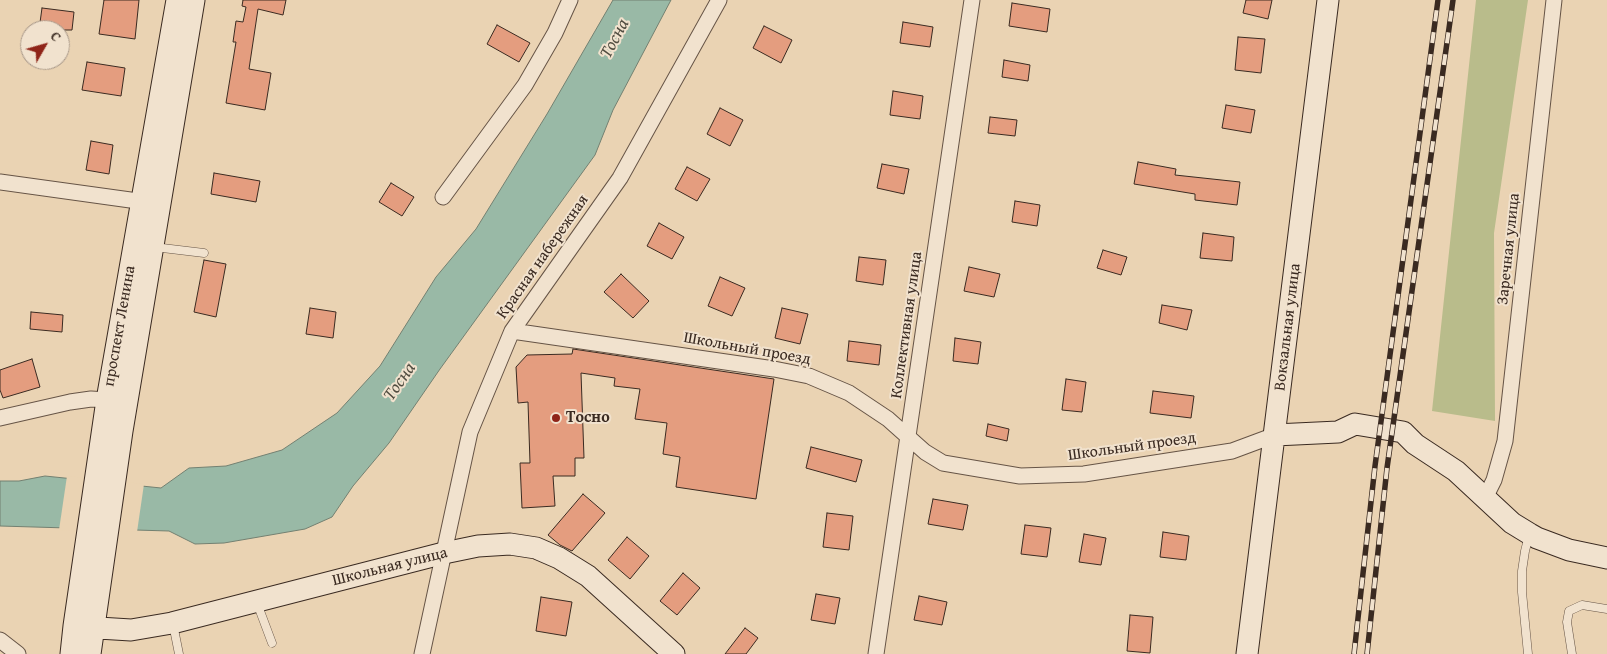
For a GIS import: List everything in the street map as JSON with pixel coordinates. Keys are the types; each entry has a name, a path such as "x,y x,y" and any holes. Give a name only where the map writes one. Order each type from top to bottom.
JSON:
{"street":[{"name":"проспект Ленина","path":"71,654 84,627 113,430 154,247 151,203 177,0"},
{"name":"проспект Ленина","path":"113,430 107,400 194,0"},
{"path":"443,197 525,85 555,32 570,0"},
{"name":"Красная набережная","path":"422,654 470,432 512,331 620,178 719,0"},
{"name":"Коллективная улица","path":"876,654 972,0"},
{"name":"Вокзальная улица","path":"1247,654 1328,0"},
{"name":"Заречная улица","path":"1485,498 1494,480 1505,441 1554,0"},
{"path":"0,182 151,203"},
{"name":"Школьный проезд","path":"512,331 774,369 809,376 849,393 888,419 925,452 943,463 1020,476 1084,474 1232,451 1274,435"},
{"path":"0,418 70,402 91,399 107,400"},
{"path":"1274,435 1338,432 1351,438 1392,444 1414,444 1456,471 1512,523 1530,534 1569,550 1607,558"},
{"name":"Школьная улица","path":"84,627 132,630 172,622 444,553 478,546 510,544 536,548 560,558 588,576 674,654"},
{"name":"проспект Ленина","path":"84,627 90,654"},
{"path":"0,640 18,654"}],"lane":[{"path":"154,247 204,253"},
{"path":"1528,654 1522,592 1522,571 1530,534"},
{"path":"256,601 272,643"},
{"path":"1572,654 1567,622 1569,611 1582,605 1607,609"},
{"path":"172,622 179,654"}],"shaded area":[{"path":"1476,0 1528,0 1494,233 1495,421 1432,411"}],"water":[{"name":"Тосна","path":"613,0 671,0 613,110 595,155 440,369 389,443 353,486 332,517 305,529 224,543 195,544 169,531 0,526 0,481 19,481 45,476 161,488 189,468 226,466 282,450 337,413 380,366 436,277 476,229 547,114"}],"pier":[{"path":"67,476 144,484 137,532 59,530"}],"building":[{"path":"104,0 139,0 135,39 99,34"},
{"path":"243,0 286,0 283,15 258,9 249,69 271,73 265,110 226,103 236,42 233,42 236,21 243,22 246,7 242,6"},
{"path":"1246,0 1272,0 1268,19 1243,13"},
{"path":"1012,3 1050,9 1047,32 1009,26"},
{"path":"42,8 74,12 72,30 70,30 70,20 40,20"},
{"path":"903,22 933,27 930,47 900,43"},
{"path":"497,25 530,43 519,62 487,44"},
{"path":"764,26 792,40 781,63 753,48"},
{"path":"1238,37 1265,39 1261,73 1235,70"},
{"path":"1004,60 1030,65 1028,81 1002,77"},
{"path":"87,62 125,68 121,96 82,90"},
{"path":"893,91 923,96 920,119 890,115"},
{"path":"1226,105 1255,110 1251,133 1222,128"},
{"path":"720,108 743,120 730,146 707,134"},
{"path":"990,117 1017,120 1015,136 988,133"},
{"path":"91,141 113,145 109,174 86,170"},
{"path":"1138,162 1176,169 1175,175 1240,182 1237,205 1195,200 1195,194 1134,184"},
{"path":"882,164 909,169 904,194 877,188"},
{"path":"687,167 710,179 697,201 675,189"},
{"path":"214,173 260,181 256,202 211,194"},
{"path":"391,183 414,197 402,216 379,202"},
{"path":"1015,201 1040,205 1037,226 1012,222"},
{"path":"659,223 684,237 672,259 647,246"},
{"path":"1203,233 1234,237 1232,261 1200,258"},
{"path":"1103,250 1127,257 1121,275 1097,268"},
{"path":"859,257 886,260 883,285 856,281"},
{"path":"204,260 226,264 216,317 194,312"},
{"path":"969,267 1000,274 994,297 964,291"},
{"path":"621,274 649,301 633,318 604,292"},
{"path":"720,277 745,288 732,316 708,306"},
{"path":"1162,305 1192,310 1187,330 1159,323"},
{"path":"310,308 336,312 333,338 306,334"},
{"path":"782,308 808,314 800,344 775,338"},
{"path":"31,312 63,315 62,332 30,329"},
{"path":"955,338 981,342 978,364 953,361"},
{"path":"849,341 881,345 879,365 847,361"},
{"path":"573,349 774,379 756,499 676,487 680,457 663,454 667,423 635,419 640,389 614,386 615,378 581,373 584,458 575,458 575,476 553,476 555,506 522,508 520,463 530,463 528,402 518,403 516,367 527,355 572,354"},
{"path":"32,359 40,387 3,398 0,390 0,370"},
{"path":"1066,379 1086,382 1082,412 1062,410"},
{"path":"1153,391 1194,396 1191,418 1150,413"},
{"path":"988,424 1009,429 1007,441 986,436"},
{"path":"811,447 862,460 856,482 806,468"},
{"path":"583,494 605,513 572,551 560,545 548,535"},
{"path":"933,499 968,505 963,530 928,524"},
{"path":"827,513 853,516 849,550 823,547"},
{"path":"1025,525 1051,528 1047,557 1021,554"},
{"path":"1163,532 1189,536 1186,560 1160,557"},
{"path":"1084,534 1106,538 1101,565 1079,562"},
{"path":"627,537 649,556 630,579 608,560"},
{"path":"683,573 700,588 677,615 660,601"},
{"path":"816,594 840,598 835,624 811,620"},
{"path":"919,596 947,602 942,625 914,620"},
{"path":"541,597 572,602 566,636 536,631"},
{"path":"1130,615 1153,617 1150,653 1127,651"},
{"path":"745,628 758,638 746,654 725,654"}],"railway":[{"path":"1354,654 1375,466 1438,0"},
{"path":"1367,654 1387,468 1453,0"}],"place":[{"name":"Тосно","path":"556,418"}]}
